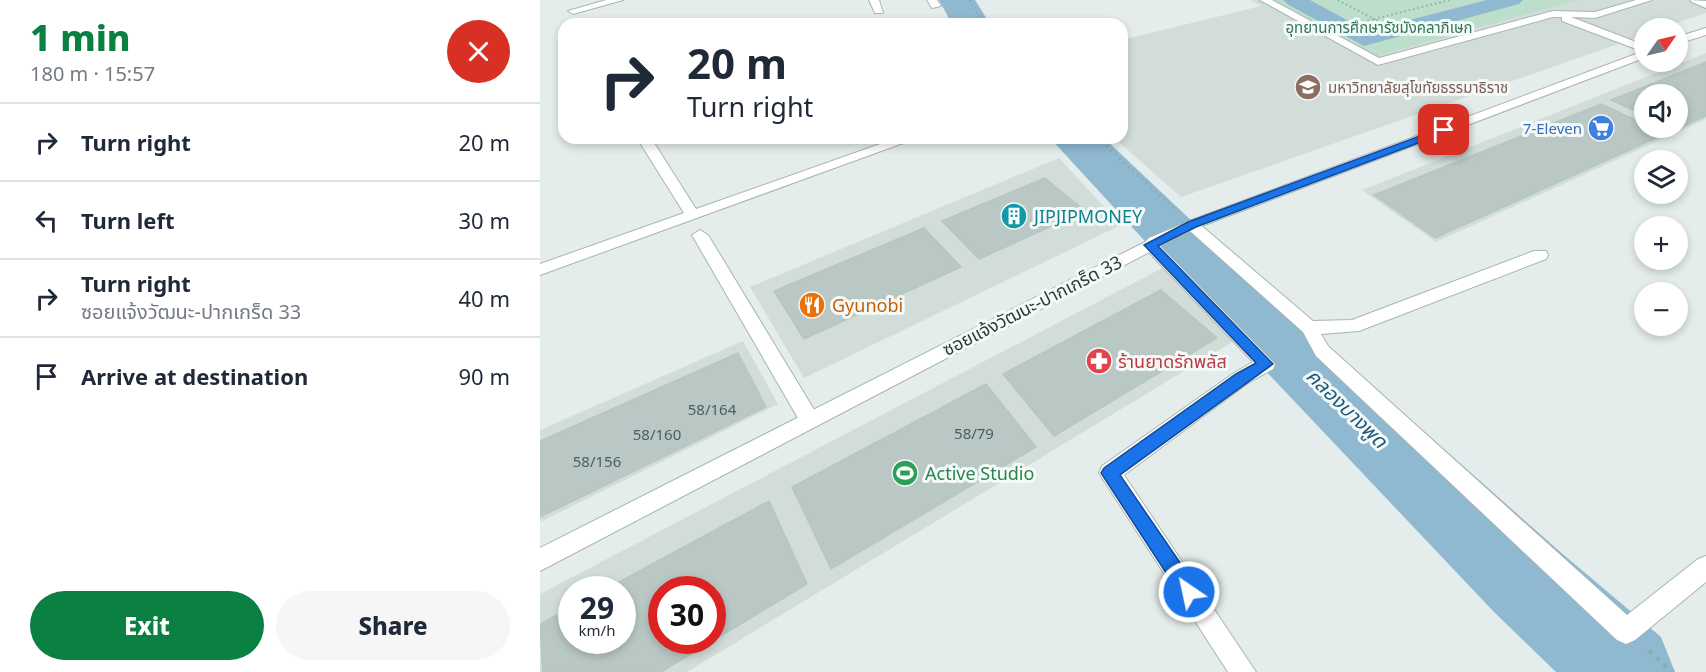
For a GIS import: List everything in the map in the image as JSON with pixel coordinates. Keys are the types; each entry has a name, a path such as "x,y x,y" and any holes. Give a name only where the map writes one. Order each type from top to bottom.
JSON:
{"street":[{"path":"567,0 577,18"},
{"path":"573,11 618,0"},
{"path":"874,0 879,11"},
{"path":"1265,0 1378,62 1554,14 1595,15 1647,0"},
{"path":"1695,0 1706,5"},
{"path":"1554,14 1634,45"},
{"path":"1688,37 1706,31"},
{"name":"ซอยแจ้งวัฒนะ-ปากเกร็ด 33","path":"540,560 809,419 1191,226 1634,58"},
{"path":"648,144 693,216"},
{"path":"540,270 893,144"},
{"path":"1191,226 1309,328 1322,351 1626,631 1706,567"},
{"path":"700,235 809,419"},
{"path":"1152,244 1266,364 1241,378 1110,473 1243,672"},
{"path":"1309,328 1353,326 1539,255"}],"path":[{"path":"970,0 980,18"},
{"path":"1338,0 1385,25"},
{"path":"1358,24 1450,0"},
{"path":"1103,144 1191,226"}],"shaded area":[{"name":"มหาวิทยาลัยสุโขทัยธรรมาธิราช","path":"1250,0 1706,0 1706,13 1688,19 1634,18 1634,38 1181,197 1121,144 1128,144 1128,39 1261,6"},
{"path":"1706,53 1706,119 1688,127 1688,84 1634,84 1634,138 1664,138 1436,242 1362,190 1658,72 1688,72 1688,60"},
{"path":"1059,158 1121,225 804,378 750,287"},
{"path":"1168,265 1242,336 726,648 726,576 648,576 648,654 717,654 687,672 540,672 540,594 558,585 558,654 636,654 636,576 574,576"},
{"path":"743,341 778,404 540,522 540,430"}],"green space":[{"name":"อุทยานการศึกษารัชมังคลาภิเษก","path":"1273,0 1578,0 1377,56"}],"building":[{"path":"1706,62 1706,116 1688,124 1688,84 1651,84 1681,72 1688,72 1688,69"},
{"path":"1634,91 1634,110 1611,100"},
{"path":"1601,104 1634,119 1634,138 1656,138 1435,238 1374,195"},
{"name":"JIPJIPMONEY","path":"1045,178 1085,211 979,259 942,221"},
{"path":"924,228 961,267 804,339 774,291"},
{"path":"1161,290 1217,338 1054,436 1003,374"},
{"path":"738,353 766,407 540,517 540,441"},
{"path":"986,384 1036,447 831,569 792,487"},
{"path":"769,501 807,584 726,633 726,576 648,576 648,654 691,654 661,672 543,672 540,624 558,614 558,654 636,654 636,576 630,576"}],"waterway":[{"name":"คลองบางพูด","path":"957,0 968,18"},
{"path":"1294,0 1364,39 1512,0"},
{"name":"คลองบางพูด","path":"1081,144 1246,310 1526,581 1626,672"}],"place":[{"name":"มหาวิทยาลัยสุโขทัยธรรมาธิราช","path":"1308,87"},
{"name":"7-Eleven","path":"1601,128"},
{"name":"JIPJIPMONEY","path":"1014,216"},
{"name":"Gyunobi","path":"812,305"},
{"name":"ร้านยาดรักพลัส","path":"1099,361"},
{"name":"Active Studio","path":"905,473"}],"route":[{"path":"1189,592 1110,473 1241,378 1266,364 1150,245 1192,225 1444,130"}]}
